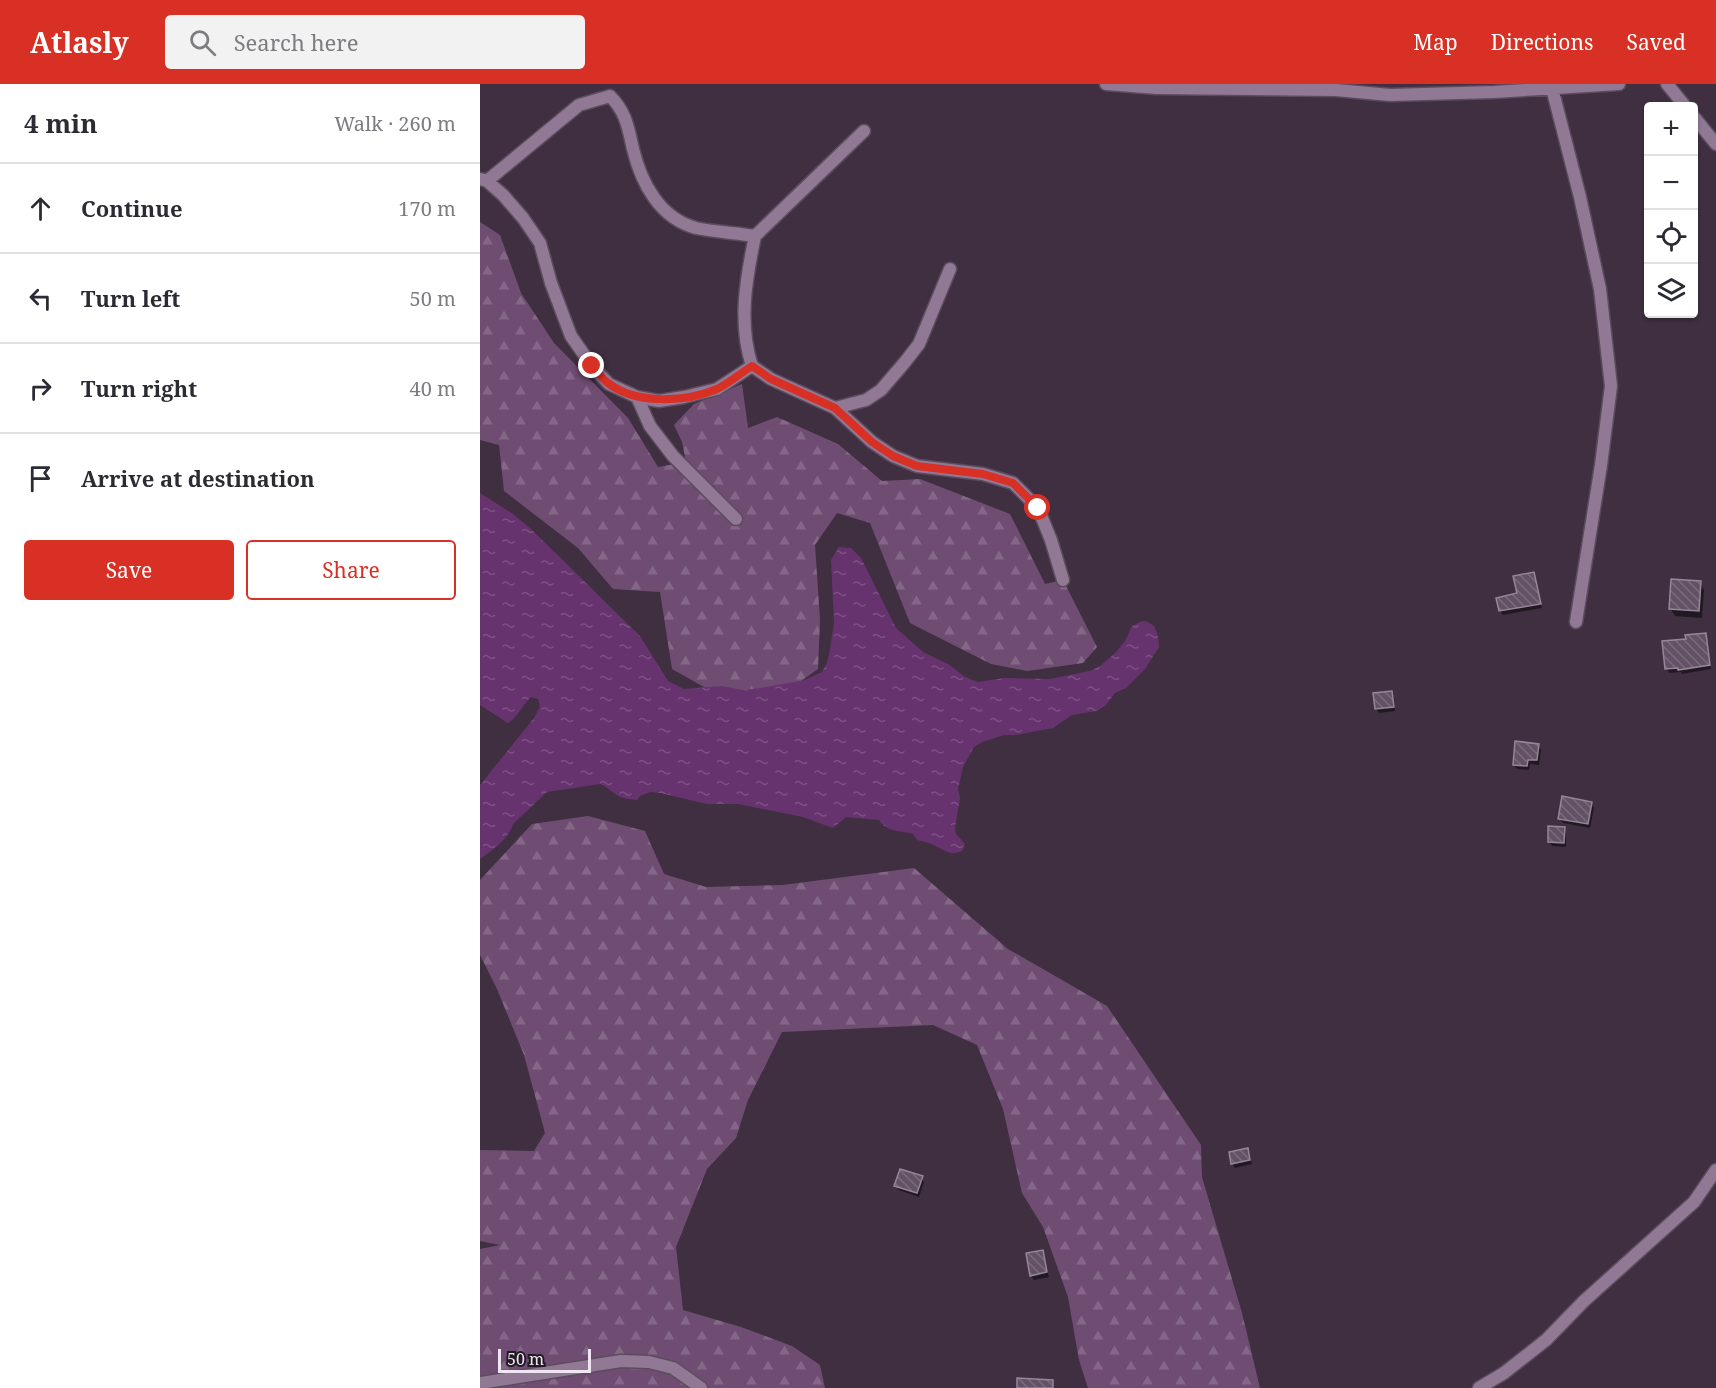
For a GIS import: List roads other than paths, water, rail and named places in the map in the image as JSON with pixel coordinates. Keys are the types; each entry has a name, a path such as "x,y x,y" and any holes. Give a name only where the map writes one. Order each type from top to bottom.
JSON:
{"street":[{"path":"617,84 609,96 579,105 484,180 523,218 540,243 550,282 571,336 609,384 638,397 659,401 717,389 752,366"},
{"path":"1106,84 1157,88 1336,90 1390,95 1494,92 1619,84"},
{"path":"1666,84 1682,102"},
{"path":"1552,88 1580,197 1600,289 1611,386 1576,622"},
{"path":"609,96 620,105 639,172 662,208 678,220 695,227 755,236"},
{"path":"1698,122 1716,144"},
{"path":"864,131 755,236 747,275 744,308 746,347 752,366 771,379 835,408 872,442 893,456 917,466 983,474 1013,483 1038,508 1063,580"},
{"path":"835,408 866,400 882,390 919,344 950,269"},
{"path":"638,397 650,426 673,456 736,519"},
{"path":"1479,1388 1504,1373 1546,1340 1584,1301 1694,1202 1716,1170"},
{"path":"480,1383 621,1361 650,1362 673,1368 700,1388"}],"water":[{"path":"480,493 513,514 532,530 640,636 668,681 684,689 722,686 743,690 761,688 805,680 822,672 827,663 834,623 831,560 839,547 851,548 861,558 896,628 923,652 948,664 965,677 978,682 1005,678 1050,679 1090,671 1100,666 1116,652 1125,641 1132,626 1140,622 1146,621 1154,626 1159,647 1145,669 1126,688 1115,693 1105,706 1096,711 1072,715 1053,728 1004,735 974,747 963,767 958,789 960,798 955,828 956,834 965,844 963,850 958,852 947,852 917,840 913,834 890,829 879,820 846,817 833,828 803,817 738,804 707,804 660,793 650,792 640,796 637,800 627,799 600,784 547,792 513,824 504,840 480,859 480,785 534,718 540,706 538,699 531,697 515,718 508,723 480,705"}]}
